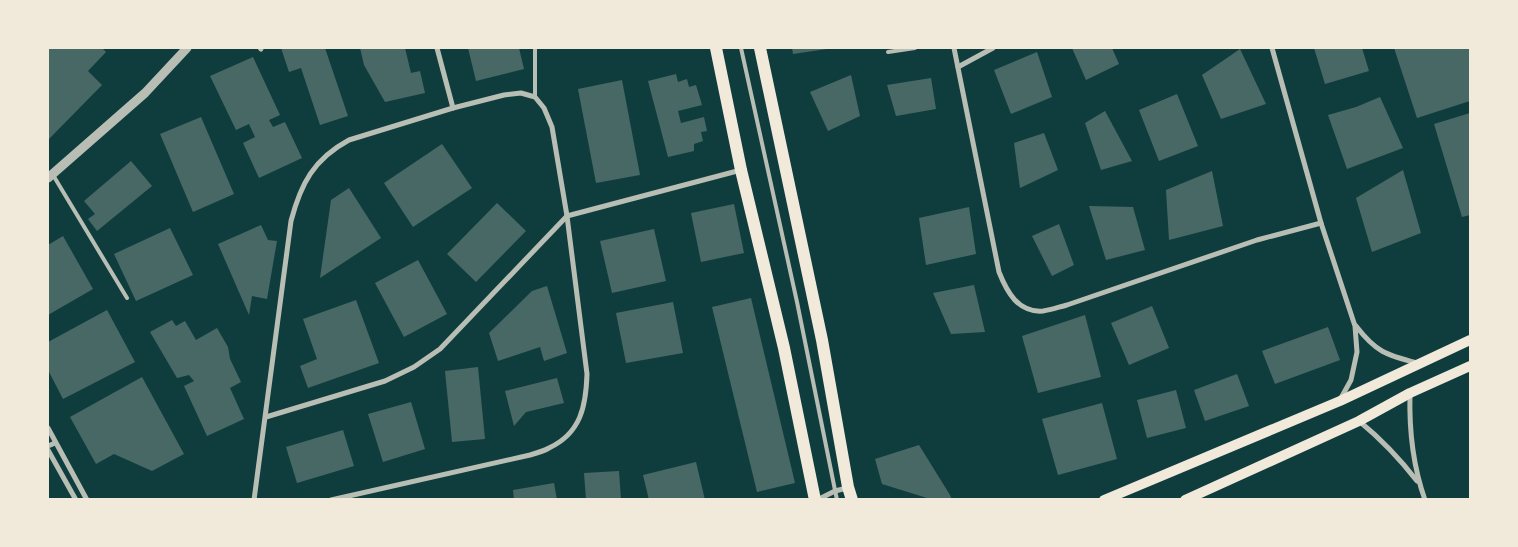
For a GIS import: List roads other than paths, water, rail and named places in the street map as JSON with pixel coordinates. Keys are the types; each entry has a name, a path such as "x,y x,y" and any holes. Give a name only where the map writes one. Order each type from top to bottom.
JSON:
{"main road":[{"path":"716,48 741,170 784,348 816,500"},
{"path":"760,48 822,340 850,493 857,500"},
{"path":"1104,500 1340,401 1470,340"},
{"path":"1185,500 1359,421 1410,393 1470,366"}],"street":[{"path":"50,175 145,93 187,48"},
{"path":"437,48 452,108"},
{"path":"954,48 999,272 1005,289 1016,303 1028,310 1043,311 1067,305 1257,240 1320,223"},
{"path":"958,67 994,48"},
{"path":"1272,48 1320,223 1355,326 1357,352 1351,380 1340,401"},
{"path":"254,500 290,221 297,196 307,177 334,148 350,140 452,108 504,95 521,93 535,97 544,108 552,127 567,216 587,374 586,396 582,412 573,428 562,440 549,449 530,455 331,500"},
{"path":"266,417 385,381 414,367 440,349 567,216 741,170"},
{"path":"1355,326 1368,342 1385,354 1422,364"},
{"path":"1410,393 1409,423 1419,484 1425,500"},
{"path":"1359,421 1387,446 1419,484"},
{"path":"48,428 87,500"},
{"path":"55,443 48,448 76,500"},
{"path":"816,500 835,491 850,493"}],"lane":[{"path":"535,48 535,97"},
{"path":"741,48 797,302 837,500"},
{"path":"888,52 915,48"},
{"path":"50,175 127,298"}]}
